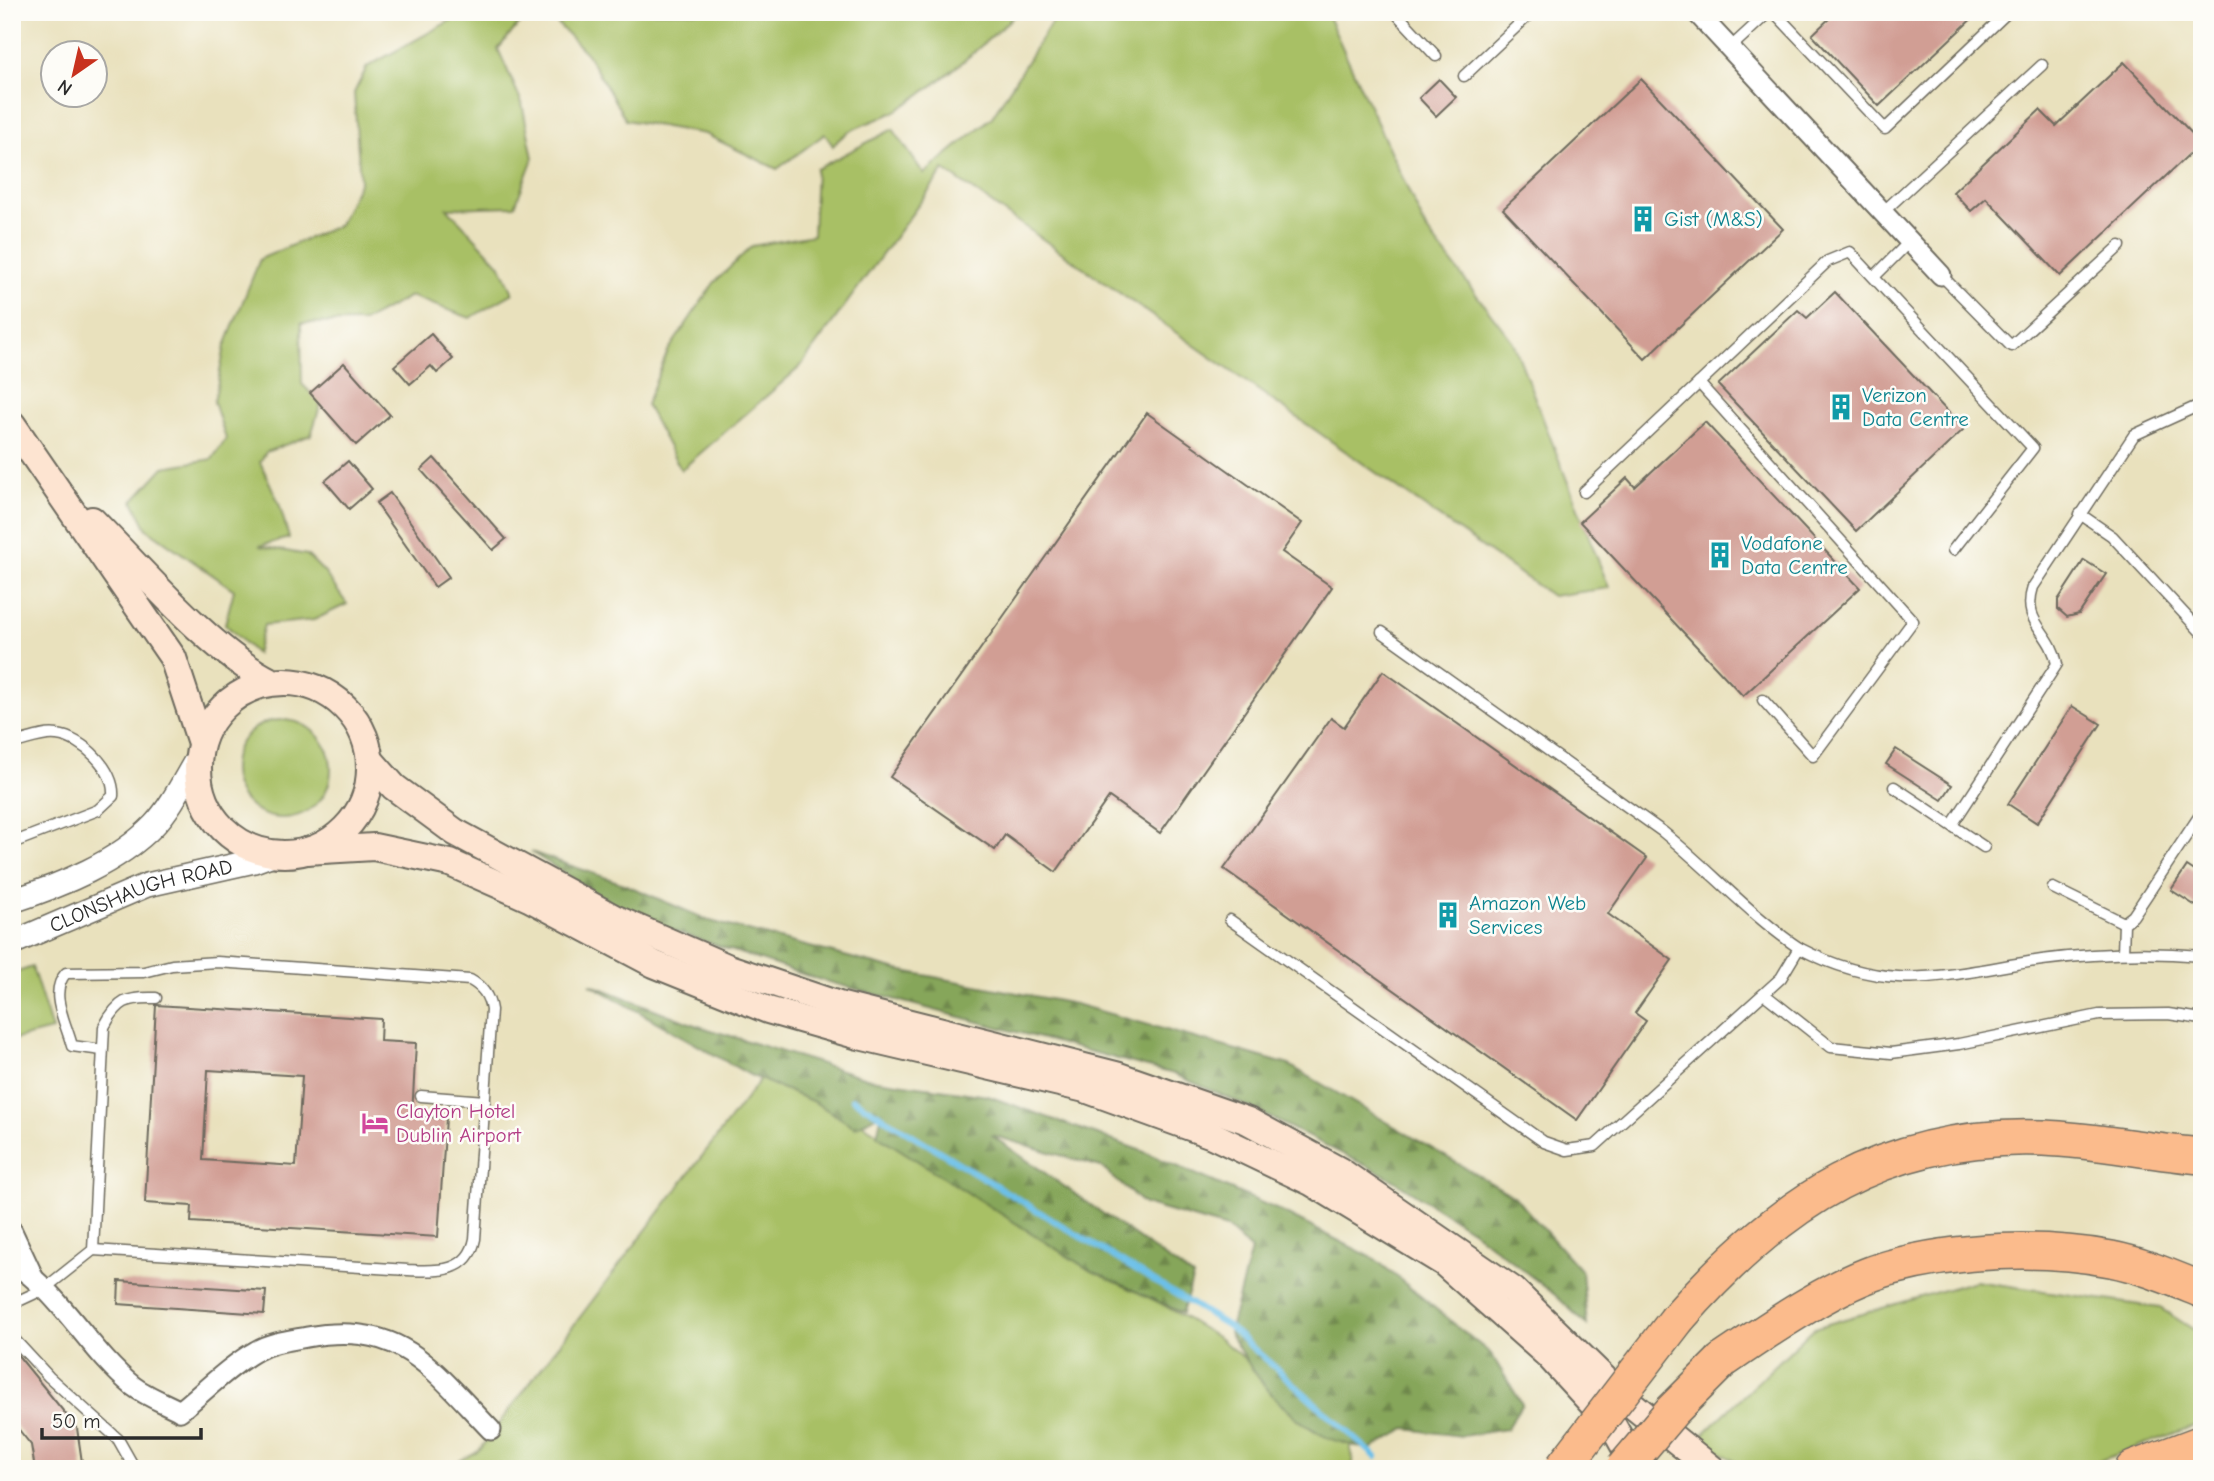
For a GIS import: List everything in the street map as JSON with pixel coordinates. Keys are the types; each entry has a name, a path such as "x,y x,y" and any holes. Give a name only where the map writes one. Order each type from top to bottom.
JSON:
{"highway":[{"path":"1562,1469 1678,1318 1748,1244 1798,1205 1845,1176 1891,1158 1949,1144 2044,1138 2202,1156"},
{"path":"1623,1469 1672,1411 1722,1362 1777,1323 1888,1268 1956,1257 2026,1252 2087,1256 2136,1266 2202,1290"},
{"path":"2133,1469 2202,1443"}],"main road":[{"path":"12,424 173,658 199,750 198,780 204,802 216,821 242,842 273,854 374,847 450,863 519,893 654,964 768,1010 859,1036 1085,1089 1212,1135 1311,1182 1444,1263 1548,1355 1613,1426 1637,1469"},
{"path":"56,485 205,632 247,670 272,682"},
{"path":"199,750 211,720 227,702 248,689 272,682 303,684 333,697 357,723 370,761 394,788 455,832 614,918 729,968 839,1005 1116,1075 1248,1121 1340,1171 1513,1290 1625,1399 1712,1469"},
{"path":"306,851 322,845 349,824 366,794 370,761"}],"street":[{"path":"1696,12 1941,275"},
{"name":"CLONSHAUGH ROAD","path":"12,901 73,878 120,854 154,825 199,750"},
{"name":"CLONSHAUGH ROAD","path":"12,943 147,885 254,861 273,854"},
{"path":"12,1231 38,1282"},
{"path":"12,1263 38,1282 99,1353 134,1387 180,1411 256,1351 326,1334 368,1333 402,1346 432,1369 491,1430"}],"lane":[{"path":"1395,12 1436,56"},
{"path":"1464,76 1532,12"},
{"path":"1730,48 1772,12 1885,130 2008,12"},
{"path":"2186,12 2202,20"},
{"path":"1883,212 2042,65"},
{"path":"1875,276 1910,241"},
{"path":"1941,275 2011,346 2120,246"},
{"path":"1584,492 1828,261 1850,252 2033,448 1953,550"},
{"path":"1699,383 1913,621 1813,756 1763,700"},
{"path":"1952,825 2057,664 2053,645 2036,625 2029,598 2033,587 2134,435 2202,404"},
{"path":"2080,514 2112,536 2202,633"},
{"path":"1382,632 1663,832 1707,868 1774,931 1833,966 1891,979 1949,977 2042,960 2123,953 2202,956"},
{"path":"12,843 98,810 113,796 114,783 104,766 86,749 58,734 18,742"},
{"path":"1894,787 1984,847"},
{"path":"2124,923 2133,916 2202,812"},
{"path":"2053,888 2124,923"},
{"path":"1230,920 1544,1142 1567,1150 1595,1146 1781,978 1799,948"},
{"path":"2123,953 2124,923"},
{"path":"12,1304 38,1282 93,1250 447,1271 465,1260 473,1251 491,1010 489,999 480,985 470,980 217,962 172,965 144,972 66,973 58,982 56,994 72,1046 102,1051"},
{"path":"1764,994 1831,1047 1891,1053 1959,1044 2099,1015 2168,1014 2202,1019"},
{"path":"93,1250 104,1027 120,1004 132,997 156,998"},
{"path":"421,1096 485,1101"},
{"path":"12,1337 49,1377 118,1439 135,1469"}],"green space":[{"path":"466,12 529,12 498,49 522,103 533,158 515,206 447,208 501,266 513,293 470,318 410,296 363,322 301,323 302,384 321,403 311,435 266,452 260,462 279,503 289,538 259,546 307,555 324,572 347,604 314,620 264,625 256,654 225,624 234,590 147,529 133,501 164,467 212,459 226,439 214,402 225,346 260,259 339,225 360,181 354,93 367,67"},
{"path":"546,12 1018,12 962,62 902,107 848,132 833,146 825,134 777,169 705,134 626,120 587,54"},
{"path":"1058,12 1326,12 1427,231 1513,342 1609,588 1552,596 944,170 800,367 681,470 646,405 668,351 714,283 752,246 813,235 816,169 893,129 924,174 992,117"},
{"path":"282,720 301,724 316,735 327,750 331,769 327,788 316,803 301,814 282,818 263,814 248,803 237,788 233,769 237,750 248,735 263,724"},
{"path":"531,852 624,884 710,921 898,970 1075,1004 1289,1065 1515,1197 1582,1272 1587,1325 1555,1295 1473,1231 1387,1176 1253,1109 1174,1074 814,978 635,918"},
{"path":"32,967 52,1030 12,1040 12,974"},
{"path":"590,984 695,1025 870,1079 988,1096 1142,1151 1276,1209 1375,1259 1491,1354 1522,1404 1506,1429 1462,1436 1406,1429 1369,1450 1327,1438 1307,1426 1280,1403 1258,1377 1229,1333 1251,1250 1227,1228 1144,1204 1101,1167 991,1135 1193,1277 1182,1313 1088,1269 877,1135 882,1113 855,1127 814,1102 750,1075"},
{"path":"763,1076 821,1099 1220,1339 1350,1444 1353,1464 1349,1469 445,1469 479,1450"},
{"path":"1975,1281 2160,1308 2202,1335 2202,1423 2077,1469 1748,1469 1698,1439 1814,1328"}],"building":[{"path":"1836,12 1979,12 1879,106 1812,35"},
{"path":"2124,62 2201,143 2060,276 1986,198 1971,211 1953,192 2040,110 2056,126"},
{"path":"1439,79 1456,97 1436,116 1419,98"},
{"name":"Gist (M&S)","path":"1641,79 1783,229 1645,359 1503,209"},
{"name":"Verizon Data Centre","path":"1835,292 1964,429 1856,531 1718,385 1798,310 1807,318"},
{"path":"431,334 453,359 437,373 431,366 410,384 394,366"},
{"path":"344,363 390,415 356,445 310,393"},
{"path":"1147,413 1302,523 1282,552 1332,587 1160,833 1109,797 1056,872 1005,835 995,850 890,777"},
{"name":"Vodafone Data Centre","path":"1705,422 1860,588 1743,696 1580,522 1627,478 1635,487"},
{"path":"434,458 506,539 493,550 421,470"},
{"path":"348,461 372,489 349,509 325,481"},
{"path":"390,493 449,577 435,587 376,503"},
{"path":"2084,560 2106,574 2079,614 2067,617 2058,609 2058,600"},
{"name":"Amazon Web Services","path":"1383,671 1647,858 1608,914 1672,960 1635,1013 1646,1021 1577,1120 1224,869 1331,718 1344,727"},
{"path":"2072,706 2101,724 2037,823 2008,804"},
{"path":"1896,749 1952,785 1942,800 1886,764"},
{"path":"2187,866 2202,876 2202,910 2171,890"},
{"name":"Clayton Hotel Dublin Airport","path":"156,1005 381,1019 380,1041 416,1043 412,1116 446,1118 438,1237 191,1222 192,1206 145,1203","holes":["208,1070 302,1076 296,1166 203,1160"]},
{"path":"119,1281 266,1291 264,1314 118,1304"},
{"path":"12,1348 77,1428 83,1469 35,1469 31,1445 12,1421"}],"waterway":[{"path":"853,1099 1228,1326 1376,1457"}],"place":[{"name":"Gist (M&S)","path":"1643,219"},
{"name":"Verizon Data Centre","path":"1841,407"},
{"name":"Vodafone Data Centre","path":"1720,555"},
{"name":"Amazon Web Services","path":"1448,915"},
{"name":"Clayton Hotel Dublin Airport","path":"375,1123"}]}
